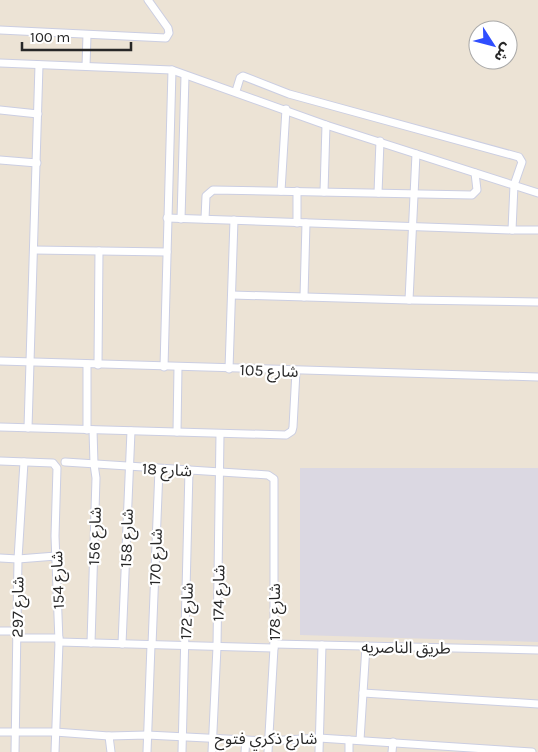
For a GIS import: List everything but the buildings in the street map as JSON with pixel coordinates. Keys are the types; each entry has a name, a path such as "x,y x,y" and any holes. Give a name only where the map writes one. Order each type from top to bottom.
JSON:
{"street":[{"path":"0,30 166,38 169,34 168,28 148,0"},
{"path":"86,66 87,35"},
{"path":"0,63 172,70 184,76 286,109 326,125 538,193"},
{"path":"28,428 40,64"},
{"path":"164,367 172,70"},
{"path":"182,219 184,76"},
{"path":"236,92 240,78 243,76 288,94 519,157 522,162 514,185 512,230"},
{"path":"281,191 286,109"},
{"path":"0,110 38,114"},
{"path":"324,192 326,125"},
{"path":"378,193 380,142"},
{"path":"409,300 416,154"},
{"path":"0,160 37,163"},
{"path":"206,220 206,196 213,190 472,195 477,190 475,173"},
{"path":"297,191 297,223"},
{"path":"168,218 538,230"},
{"path":"230,369 234,220"},
{"path":"304,297 306,223"},
{"path":"34,250 167,252"},
{"path":"98,365 99,251"},
{"path":"232,295 538,302"},
{"name":"شارع 105","path":"0,361 538,377"},
{"name":"شارع 156","path":"87,364 90,430 96,478 91,643"},
{"path":"178,367 178,432"},
{"path":"0,427 286,435 294,427 296,371"},
{"name":"شارع 158","path":"122,644 131,431"},
{"name":"شارع 174","path":"212,752 217,647 220,434"},
{"name":"شارع 154","path":"0,461 53,463 56,466 55,536 59,640 55,752"},
{"name":"شارع 297","path":"15,752 18,559 24,462"},
{"name":"شارع 18","path":"66,462 268,475"},
{"name":"شارع 170","path":"147,752 159,469"},
{"name":"شارع 172","path":"182,752 189,470"},
{"name":"شارع 178","path":"268,475 272,476 275,482 274,646 268,752"},
{"path":"0,558 18,559 56,556"},
{"name":"طريق الناصريه","path":"0,631 91,643 217,647 322,645 538,650"},
{"path":"319,752 322,645"},
{"path":"360,740 366,646"},
{"path":"363,693 538,704"},
{"name":"شارع ذكري فتوح","path":"0,732 55,732 109,736 147,735 268,741 319,738 393,742 432,749 532,752"},
{"path":"109,736 111,752"},
{"path":"245,752 246,740"},
{"path":"348,752 349,740"},
{"path":"392,752 393,742"}],"shaded area":[{"path":"300,468 538,468 538,642 300,635"}]}
